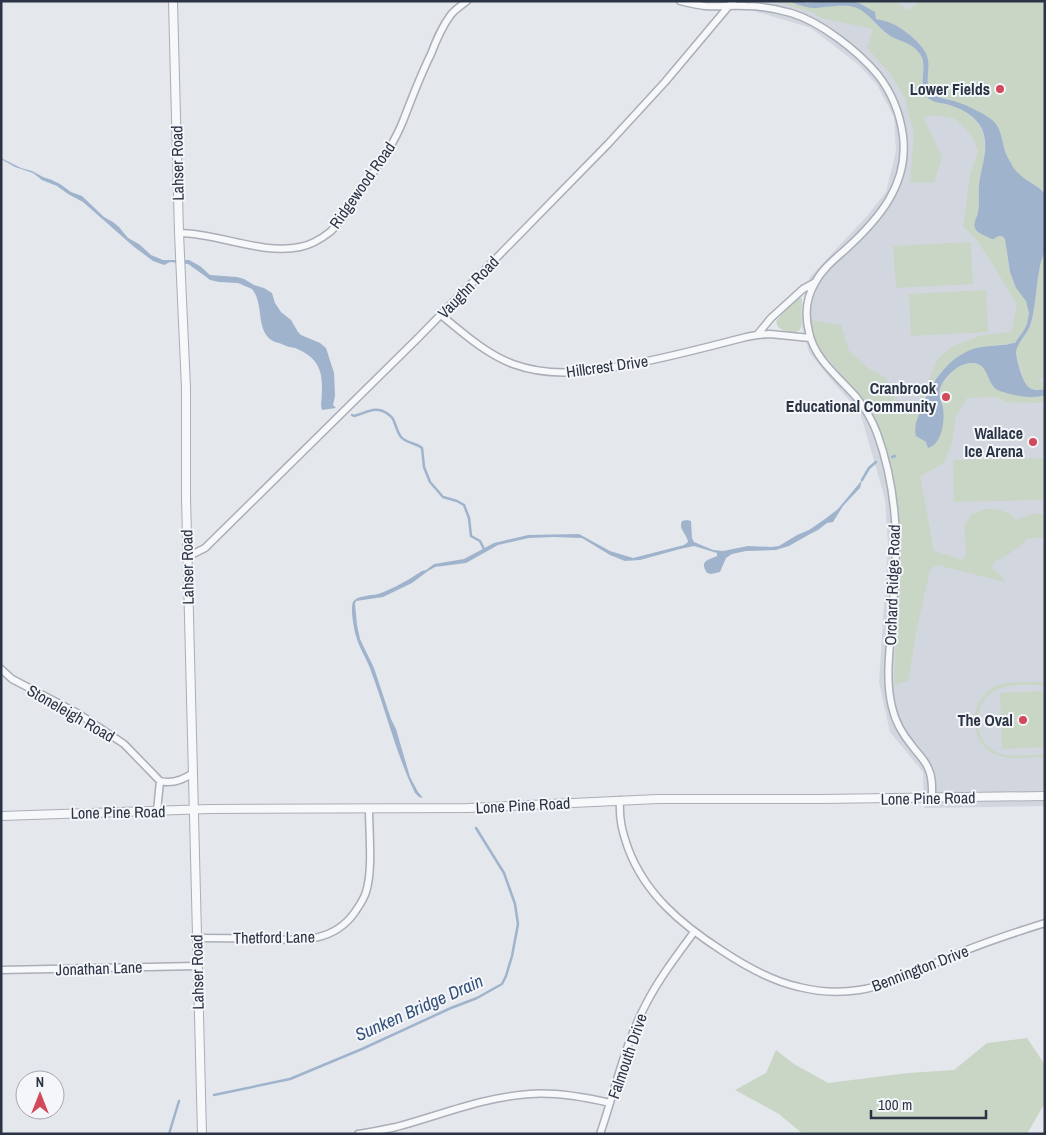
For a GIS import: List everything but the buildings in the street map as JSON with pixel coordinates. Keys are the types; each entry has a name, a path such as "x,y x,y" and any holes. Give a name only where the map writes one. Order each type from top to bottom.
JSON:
{"street":[{"name":"Lahser Road","path":"172,1 186,388 187,557 202,1134"},
{"name":"Ridgewood Road","path":"179,234 197,235 254,246 283,249 300,247 324,237 349,208 393,142 442,28 450,15 467,1"},
{"name":"Orchard Ridge Road","path":"680,1 704,6 731,4 782,11 802,17 820,26 855,52 872,69 892,96 900,116 904,140 903,158 900,176 891,197 871,225 814,283 808,300 807,323 810,338 816,352 862,404 874,424 880,444 892,499 896,533 896,564 890,652 890,700 894,715 903,733 929,769 932,781 932,798"},
{"name":"Vaughn Road","path":"187,557 205,548 441,315 630,120 671,76 731,4"},
{"path":"757,335 771,318 803,289 814,283"},
{"name":"Hillcrest Drive","path":"441,315 479,345 501,359 524,367 556,373 575,373 645,362 757,335 770,334 810,338"},
{"name":"Stoneleigh Road","path":"1,669 12,679 79,714 124,744 160,781"},
{"path":"157,811 160,781 181,780 193,773"},
{"name":"Lone Pine Road","path":"1,816 194,810 468,808 620,800 1045,796"},
{"name":"Bennington Drive","path":"620,800 619,814 630,852 638,871 663,904 694,932 741,963 774,979 798,987 812,990 862,990 890,982 978,946 1045,923"},
{"name":"Thetford Lane","path":"196,938 301,940 320,937 343,926 362,902 367,888 369,869 369,808"},
{"name":"Falmouth Drive","path":"600,1134 618,1074 645,1006 668,968 694,932"},
{"name":"Jonathan Lane","path":"1,970 197,966"},
{"path":"358,1134 396,1126 481,1102 521,1094 550,1094 587,1098 610,1103"}],"shaded area":[{"name":"Cranbrook Educational Community","path":"732,1 1045,1 1045,806 924,808 923,772 890,732 879,682 888,545 885,499 860,412 809,352 801,324 803,305 810,277 867,216 886,192 896,151 894,117 877,85 859,65 811,28 741,7"}],"green space":[{"path":"773,1 782,1 814,8 848,6 859,9 890,36 915,48 923,61 922,82 927,96 935,101 963,111 973,118 981,128 985,149 978,187 978,213 975,228 996,237 1005,237 1007,259 1012,279 1028,305 1027,323 1015,343 973,349 953,360 939,373 931,389 923,441 927,445 943,412 940,397 941,386 956,368 964,364 973,363 980,365 1003,393 1035,397 1045,395 1045,401 1039,403 1005,402 997,397 967,398 956,417 952,443 944,463 920,476 934,551 963,560 966,552 964,526 971,515 985,509 996,509 1011,514 1016,520 1032,514 1044,514 1044,500 954,502 953,460 1045,458 1045,538 1028,538 1012,552 994,562 992,569 1001,575 1005,582 937,565 930,570 908,681 894,685 901,551 900,525 891,466 882,435 870,407 824,354 813,337 810,320 841,325 849,351 868,368 886,378 895,399 917,407 938,359 952,346 983,335 1011,332 1017,305 977,240 963,226 970,176 978,151 972,136 955,119 932,115 924,118 942,157 934,183 910,182 914,134 905,98 889,72 867,48 873,29 822,18 812,12"},
{"name":"Lower Fields","path":"852,1 895,1 909,10 920,1 1045,1 1045,194 1015,170 1006,154 1000,133 994,122 961,103 937,97 932,93 928,86 928,60 926,54 912,37 885,21 876,19 876,14"},
{"path":"971,242 973,284 896,288 893,246"},
{"path":"1045,248 1045,378 1038,380 1045,384 1045,389 1036,390 1029,388 1025,384 1016,352 1017,347 1031,325 1040,267"},
{"path":"986,290 988,332 911,336 909,294"},
{"path":"800,297 802,299 801,328 794,333 787,332 778,327 776,321"},
{"path":"1016,682 1045,682 1045,685 1015,685 998,689 983,702 977,721 982,740 998,753 1015,756 1045,754 1045,757 1007,757 995,754 986,748 979,739 975,729 976,708 981,699 999,685"},
{"name":"The Oval","path":"1045,691 1045,747 1002,749 1000,693"},
{"path":"1027,1038 1045,1065 1045,1103 1027,1134 803,1134 779,1114 735,1090 766,1073 776,1050 794,1064 828,1083 908,1073 954,1070 987,1043"}],"water":[{"path":"786,1 807,3 852,1 875,12 876,19 899,27 920,45 927,55 928,86 932,93 937,97 970,107 995,122 1000,131 1006,154 1013,167 1020,175 1045,194 1045,248 1040,264 1033,316 1016,353 1027,386 1035,390 1045,389 1045,395 1025,397 999,391 992,384 982,366 973,363 963,365 948,376 940,389 943,420 942,432 937,442 928,448 926,442 916,436 916,424 926,397 948,365 956,358 973,349 1015,343 1027,324 1029,313 1026,301 1016,288 1010,272 1005,239 1000,236 992,239 979,233 975,227 979,209 979,185 985,150 982,129 976,120 967,113 928,98 923,88 922,59 917,50 909,44 893,38 862,11 847,6 812,8"},
{"path":"1,158 52,180 71,192 82,196 104,217 119,227 128,238 139,244 151,255 163,260 189,260 200,266 210,275 244,279 272,293 275,303 281,312 291,320 298,332 326,348 334,373 335,396 333,405 336,408 322,410 322,379 320,371 312,358 295,348 273,341 267,336 262,325 258,300 252,289 238,283 210,280 188,264 170,262 164,265 153,261 83,202 57,186 42,180 33,173 15,167"},
{"path":"862,480 860,488 843,506 833,522 827,523 789,546 776,550 746,551 732,554 726,558 720,572 707,573 704,566 704,563 717,556 717,553 694,546 640,560 625,561 610,555 582,538 529,538 498,545 466,563 435,567 412,583 383,597 356,601 357,625 360,639 374,668 396,729 410,777 423,798 415,793 369,667 357,640 352,614 352,605 355,600 389,590 434,564 464,559 494,543 528,535 579,534 610,551 633,558 684,545 688,542 681,524 682,521 687,520 691,521 694,542 713,550 723,551 748,546 779,546 809,530 838,509"}],"waterway":[{"path":"352,415 371,410 383,411 392,418 398,433 403,439 422,448 424,467 430,482 443,497 464,505 469,518 471,536 480,541 484,549"},
{"name":"Sunken Bridge Drain","path":"862,480 869,468 876,462"},
{"name":"Sunken Bridge Drain","path":"214,1095 290,1079 477,998 502,984 512,956 518,924 515,904 504,873 476,828"},
{"name":"Sunken Bridge Drain","path":"169,1134 179,1101"}],"place":[{"name":"Lower Fields","path":"1000,89"},
{"name":"Cranbrook Educational Community","path":"946,397"},
{"name":"Wallace Ice Arena","path":"1033,442"},
{"name":"The Oval","path":"1023,720"}]}
